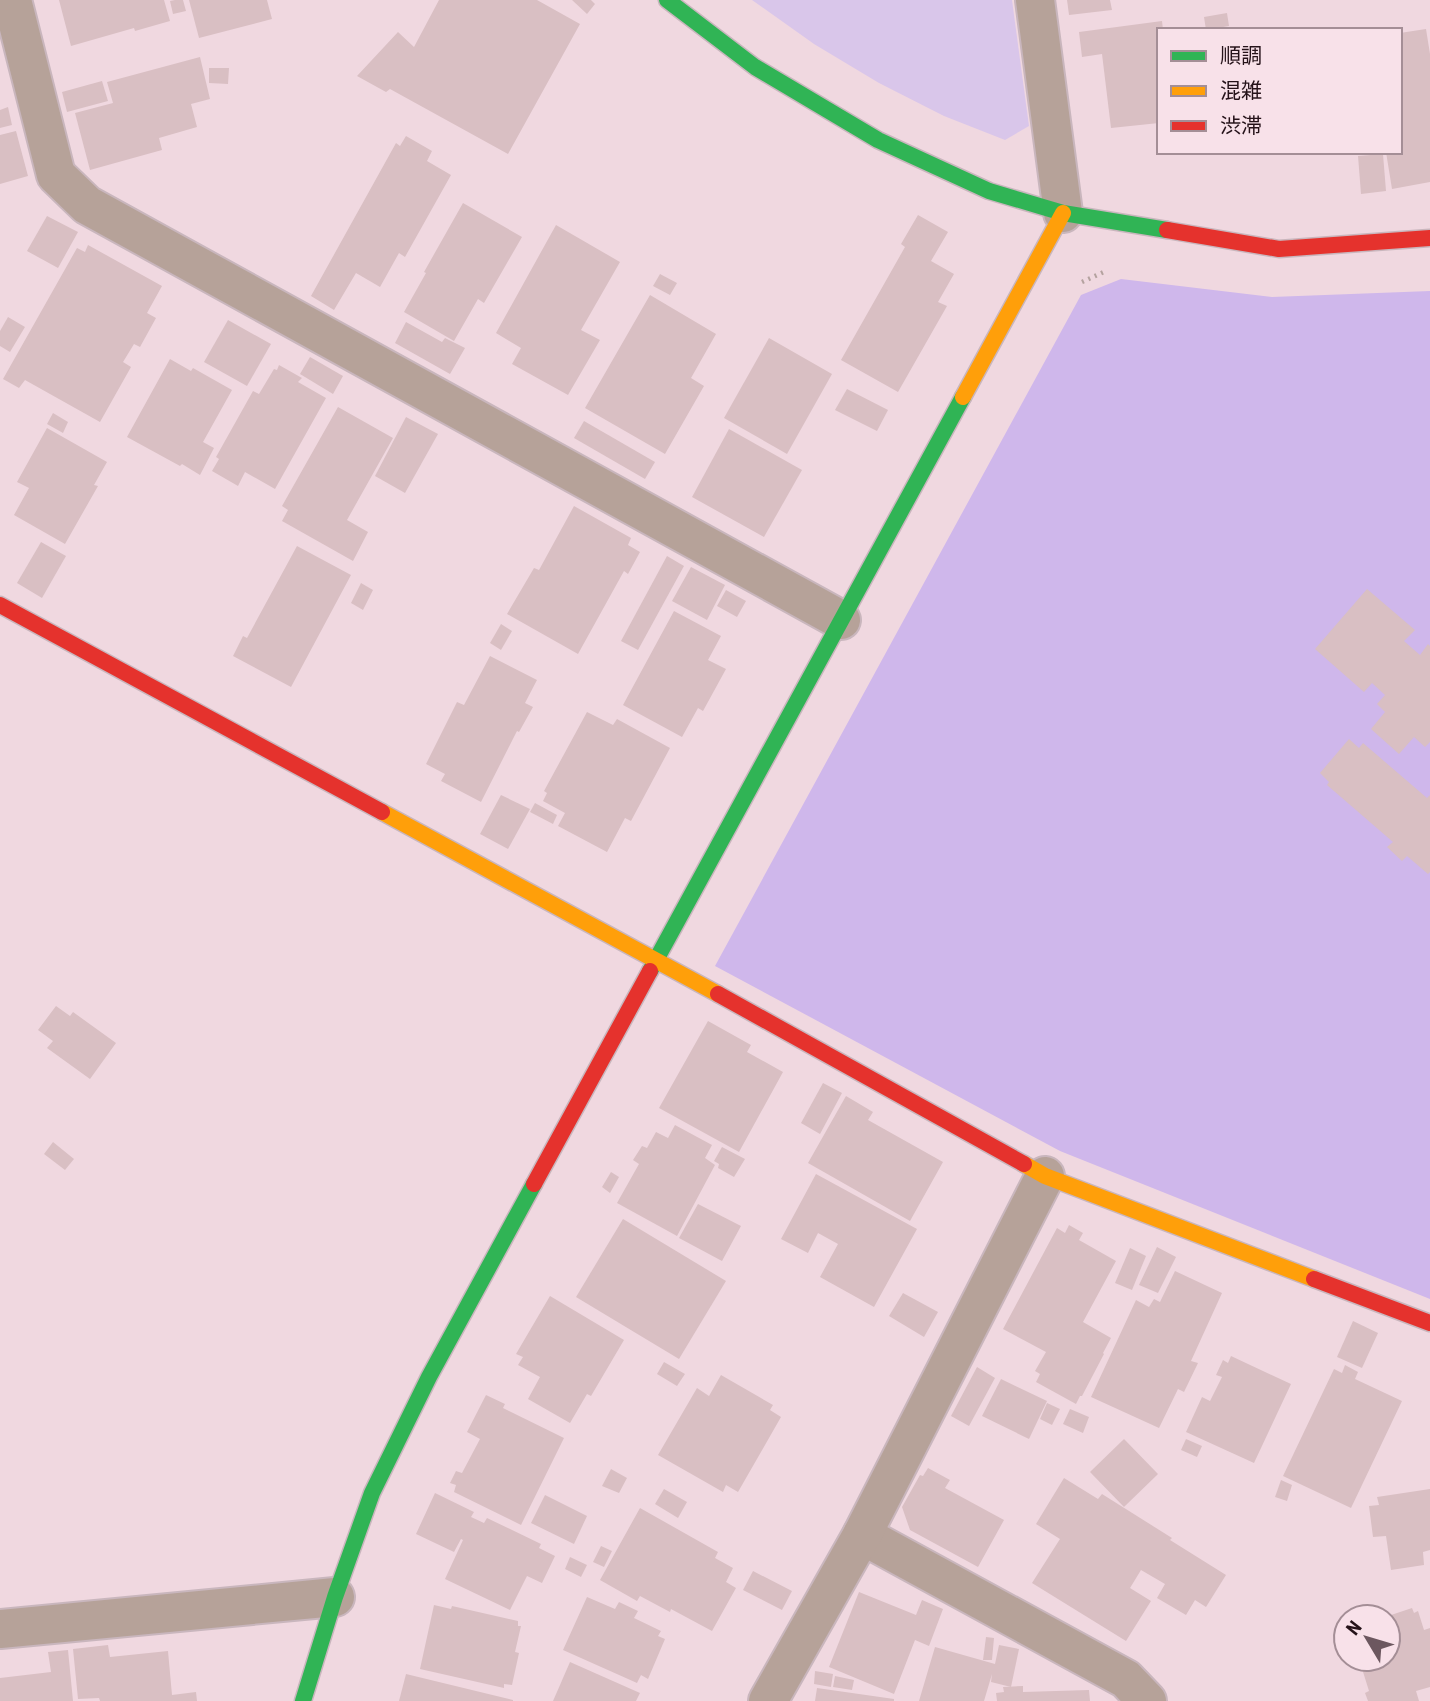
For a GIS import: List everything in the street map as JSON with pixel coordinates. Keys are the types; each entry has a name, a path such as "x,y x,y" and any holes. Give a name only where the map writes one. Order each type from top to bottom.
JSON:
{"street":[{"path":"12,0 56,175 87,205 841,620"},
{"path":"667,0 755,67 878,140 989,191 1063,213 1279,249 1430,239"},
{"path":"303,1701 335,1597 372,1493 429,1377 1063,213 1035,0"},
{"path":"0,605 657,960 1045,1176 1430,1322"},
{"path":"768,1701 862,1535 1045,1176"},
{"path":"862,1535 1126,1679 1147,1701"},
{"path":"0,1629 335,1597"}],"path":[{"path":"1076,285 1113,269"}],"shaded area":[{"path":"752,0 1012,0 1029,126 1005,140 944,116 879,83 814,44"},
{"path":"1121,279 1272,297 1430,291 1430,1299 1060,1151 715,966 1081,295"}],"building":[{"path":"59,0 164,0 170,21 71,46"},
{"path":"183,0 186,11 173,14 170,1"},
{"path":"189,0 267,0 272,19 199,38"},
{"path":"439,0 537,0 580,24 508,154 390,89 386,92 357,76 398,32 414,47"},
{"path":"572,0 591,0 595,4 587,14"},
{"path":"1067,0 1110,0 1112,10 1069,15"},
{"path":"1227,13 1229,26 1206,28 1204,17"},
{"path":"1162,21 1163,28 1157,28 1157,123 1111,128 1102,54 1082,57 1079,32"},
{"path":"1426,29 1430,54 1430,182 1392,189 1386,154 1402,154 1402,33"},
{"path":"200,57 210,99 191,104 197,127 159,138 162,150 90,170 75,113 113,103 107,82"},
{"path":"209,68 229,68 228,84 209,83"},
{"path":"102,81 108,101 67,112 62,92"},
{"path":"8,107 12,125 0,128 0,110"},
{"path":"16,131 28,176 0,184 0,135"},
{"path":"406,136 432,151 427,161 451,175 405,257 399,253 380,287 356,273 334,310 311,296 396,143 400,146"},
{"path":"1383,154 1386,191 1361,194 1358,156"},
{"path":"463,203 522,237 484,303 478,299 454,341 404,312"},
{"path":"918,215 948,232 931,261 954,274 938,302 947,306 898,392 841,360 905,247 901,244"},
{"path":"47,216 78,232 58,268 27,251"},
{"path":"556,225 620,262 581,330 600,340 568,395 512,364 521,348 496,333"},
{"path":"88,245 162,286 147,313 156,318 140,347 134,344 123,362 131,367 100,422 25,380 19,388 3,379 77,248 85,252"},
{"path":"660,274 677,283 670,295 653,286"},
{"path":"650,295 716,334 691,378 704,386 665,454 585,408"},
{"path":"8,317 25,327 10,352 0,346 0,331"},
{"path":"228,320 271,344 247,386 204,362"},
{"path":"406,322 442,342 445,338 465,348 450,374 395,343"},
{"path":"769,338 832,374 787,454 724,418"},
{"path":"310,357 343,376 333,394 300,374"},
{"path":"170,359 191,371 193,368 232,390 203,442 214,448 200,475 127,437"},
{"path":"279,365 302,378 298,382 326,398 275,489 245,472 238,486 212,471 219,459 216,457 253,391 259,394"},
{"path":"847,389 888,410 877,431 835,410"},
{"path":"338,407 393,438 347,520 368,532 353,561 282,521 288,510 282,506"},
{"path":"53,413 68,422 63,433 47,424"},
{"path":"406,417 438,434 405,493 375,476"},
{"path":"584,421 655,462 645,479 574,438"},
{"path":"47,428 107,462 94,485 98,486 65,544 14,515 29,488 17,482"},
{"path":"729,429 802,470 764,537 692,497"},
{"path":"574,506 631,538 628,545 640,552 628,574 624,571 578,654 507,614 534,568 539,570"},
{"path":"41,542 66,556 42,598 17,583"},
{"path":"297,546 351,575 291,687 233,656 243,636 247,638"},
{"path":"667,556 684,566 638,650 621,641"},
{"path":"691,567 725,585 707,620 672,601"},
{"path":"361,583 373,590 363,610 351,603"},
{"path":"1367,589 1415,630 1404,641 1420,655 1428,644 1430,646 1430,742 1425,747 1414,737 1399,754 1371,729 1385,712 1377,704 1385,695 1372,683 1364,692 1315,649"},
{"path":"726,590 746,601 737,617 717,606"},
{"path":"674,611 721,636 708,660 726,669 703,711 698,708 682,737 623,705"},
{"path":"501,624 512,631 501,650 490,643"},
{"path":"490,656 537,680 525,703 533,707 519,732 517,731 481,802 441,781 445,774 426,764 457,702 464,705"},
{"path":"587,712 613,725 617,719 670,748 631,821 625,818 607,852 558,826 565,813 543,801 547,793 544,791"},
{"path":"1349,739 1359,748 1363,743 1427,798 1430,795 1428,874 1407,856 1402,861 1387,847 1393,842 1327,785 1329,782 1320,773"},
{"path":"501,795 530,809 508,849 480,834"},
{"path":"535,803 557,815 553,824 530,812"},
{"path":"56,1006 70,1016 73,1012 116,1043 90,1079 47,1048 53,1041 38,1030"},
{"path":"708,1021 751,1045 747,1052 783,1072 739,1152 659,1108"},
{"path":"823,1083 842,1093 820,1134 801,1123"},
{"path":"846,1096 873,1112 868,1120 943,1162 910,1221 808,1163"},
{"path":"675,1125 712,1145 705,1158 715,1165 677,1236 617,1203 639,1164 633,1160 642,1146 647,1148 656,1132 668,1138"},
{"path":"53,1142 74,1159 65,1170 44,1154"},
{"path":"722,1147 745,1159 734,1177 718,1168 719,1164 714,1161"},
{"path":"611,1172 619,1177 610,1193 602,1187"},
{"path":"816,1174 917,1229 874,1307 820,1277 838,1244 818,1233 808,1253 781,1239"},
{"path":"698,1204 741,1226 722,1261 679,1238"},
{"path":"623,1219 726,1281 679,1359 576,1297"},
{"path":"1069,1225 1083,1233 1079,1240 1116,1261 1083,1322 1111,1338 1076,1404 1036,1382 1040,1374 1035,1371 1046,1352 1003,1329 1057,1228 1065,1233"},
{"path":"1157,1247 1176,1257 1158,1293 1139,1285"},
{"path":"1130,1248 1146,1256 1132,1290 1115,1283"},
{"path":"1175,1271 1222,1293 1191,1361 1198,1363 1184,1392 1178,1389 1159,1428 1091,1397 1136,1300 1149,1307 1154,1299 1160,1302"},
{"path":"903,1293 938,1312 924,1337 889,1316"},
{"path":"550,1296 624,1340 591,1396 587,1394 570,1423 528,1399 540,1377 518,1365 523,1357 516,1354"},
{"path":"1353,1321 1378,1333 1362,1368 1337,1357"},
{"path":"1231,1356 1291,1384 1254,1463 1186,1432 1202,1397 1210,1401 1222,1377 1216,1375 1223,1360 1228,1363"},
{"path":"664,1362 685,1374 677,1386 657,1374"},
{"path":"1345,1365 1358,1372 1355,1379 1402,1401 1351,1508 1283,1476 1334,1369 1342,1373"},
{"path":"977,1367 995,1378 969,1426 951,1416"},
{"path":"721,1375 773,1405 770,1410 781,1417 738,1492 726,1485 723,1492 658,1455 697,1388 709,1396"},
{"path":"1001,1379 1047,1401 1029,1439 982,1416"},
{"path":"486,1395 505,1404 503,1408 564,1438 521,1525 454,1492 456,1485 450,1483 456,1471 462,1473 480,1439 467,1432"},
{"path":"1047,1403 1060,1409 1052,1425 1040,1419"},
{"path":"1070,1409 1089,1417 1083,1433 1063,1424"},
{"path":"1124,1439 1158,1474 1124,1507 1090,1472"},
{"path":"1186,1439 1202,1446 1197,1457 1181,1450"},
{"path":"928,1468 950,1480 945,1488 1004,1520 978,1567 910,1530 902,1507 920,1475 923,1476"},
{"path":"611,1469 627,1478 619,1493 602,1486"},
{"path":"1064,1478 1098,1499 1102,1494 1226,1575 1206,1607 1195,1600 1186,1615 1157,1598 1165,1584 1141,1570 1130,1588 1151,1601 1126,1641 1032,1583 1060,1539 1036,1524"},
{"path":"1281,1480 1292,1485 1287,1501 1275,1497"},
{"path":"664,1489 687,1502 678,1518 655,1504"},
{"path":"1430,1489 1430,1550 1423,1552 1424,1565 1391,1570 1386,1536 1373,1537 1369,1506 1379,1505 1377,1497"},
{"path":"435,1493 474,1512 471,1517 484,1523 487,1518 541,1544 539,1548 555,1556 542,1583 527,1576 510,1610 445,1579 463,1540 461,1539 454,1552 416,1534"},
{"path":"545,1495 587,1516 574,1544 531,1523"},
{"path":"640,1508 718,1552 715,1558 733,1568 726,1582 736,1588 712,1631 640,1596 637,1601 600,1580"},
{"path":"601,1546 612,1551 604,1567 593,1562"},
{"path":"570,1557 587,1565 581,1577 565,1569"},
{"path":"753,1571 792,1591 782,1610 743,1590"},
{"path":"859,1592 916,1615 922,1600 943,1609 929,1646 915,1640 894,1694 829,1667"},
{"path":"587,1597 615,1609 619,1602 638,1611 634,1618 661,1631 658,1636 665,1639 648,1679 641,1675 637,1683 563,1650"},
{"path":"434,1605 451,1609 452,1606 518,1621 518,1626 521,1626 515,1652 519,1653 512,1685 504,1684 504,1688 420,1669"},
{"path":"1412,1608 1414,1613 1418,1611 1424,1630 1430,1628 1430,1687 1416,1691 1419,1701 1368,1701 1365,1693 1369,1691 1363,1673 1402,1673 1402,1611"},
{"path":"986,1637 994,1638 992,1660 983,1660"},
{"path":"108,1645 110,1657 168,1651 172,1695 196,1692 197,1701 78,1699 73,1649"},
{"path":"999,1645 1019,1649 1011,1687 991,1682 992,1674 984,1701 919,1701 935,1647 995,1664"},
{"path":"68,1650 73,1701 0,1701 0,1678 51,1672 48,1652"},
{"path":"570,1662 640,1693 636,1701 553,1701"},
{"path":"815,1671 833,1674 831,1687 814,1684"},
{"path":"406,1674 513,1700 513,1701 399,1701"},
{"path":"835,1676 854,1680 852,1690 833,1687"},
{"path":"1023,1686 1023,1692 1089,1690 1090,1701 997,1701 996,1693 1004,1692 1003,1687"},
{"path":"817,1688 894,1699 894,1701 815,1701"}],"traffic: fast":[{"path":"667,0 755,67 878,140 989,191 1063,213 1167,230"},
{"path":"650,971 963,397"},
{"path":"303,1701 335,1597 372,1493 429,1377 534,1184"}],"traffic: slow":[{"path":"963,397 1063,213"},
{"path":"382,812 718,994"},
{"path":"1024,1164 1045,1176 1314,1279"}],"traffic: jam":[{"path":"1167,230 1279,249 1430,238"},
{"path":"0,605 382,812"},
{"path":"534,1184 650,971"},
{"path":"718,994 1024,1164"},
{"path":"1314,1279 1430,1323"}]}
